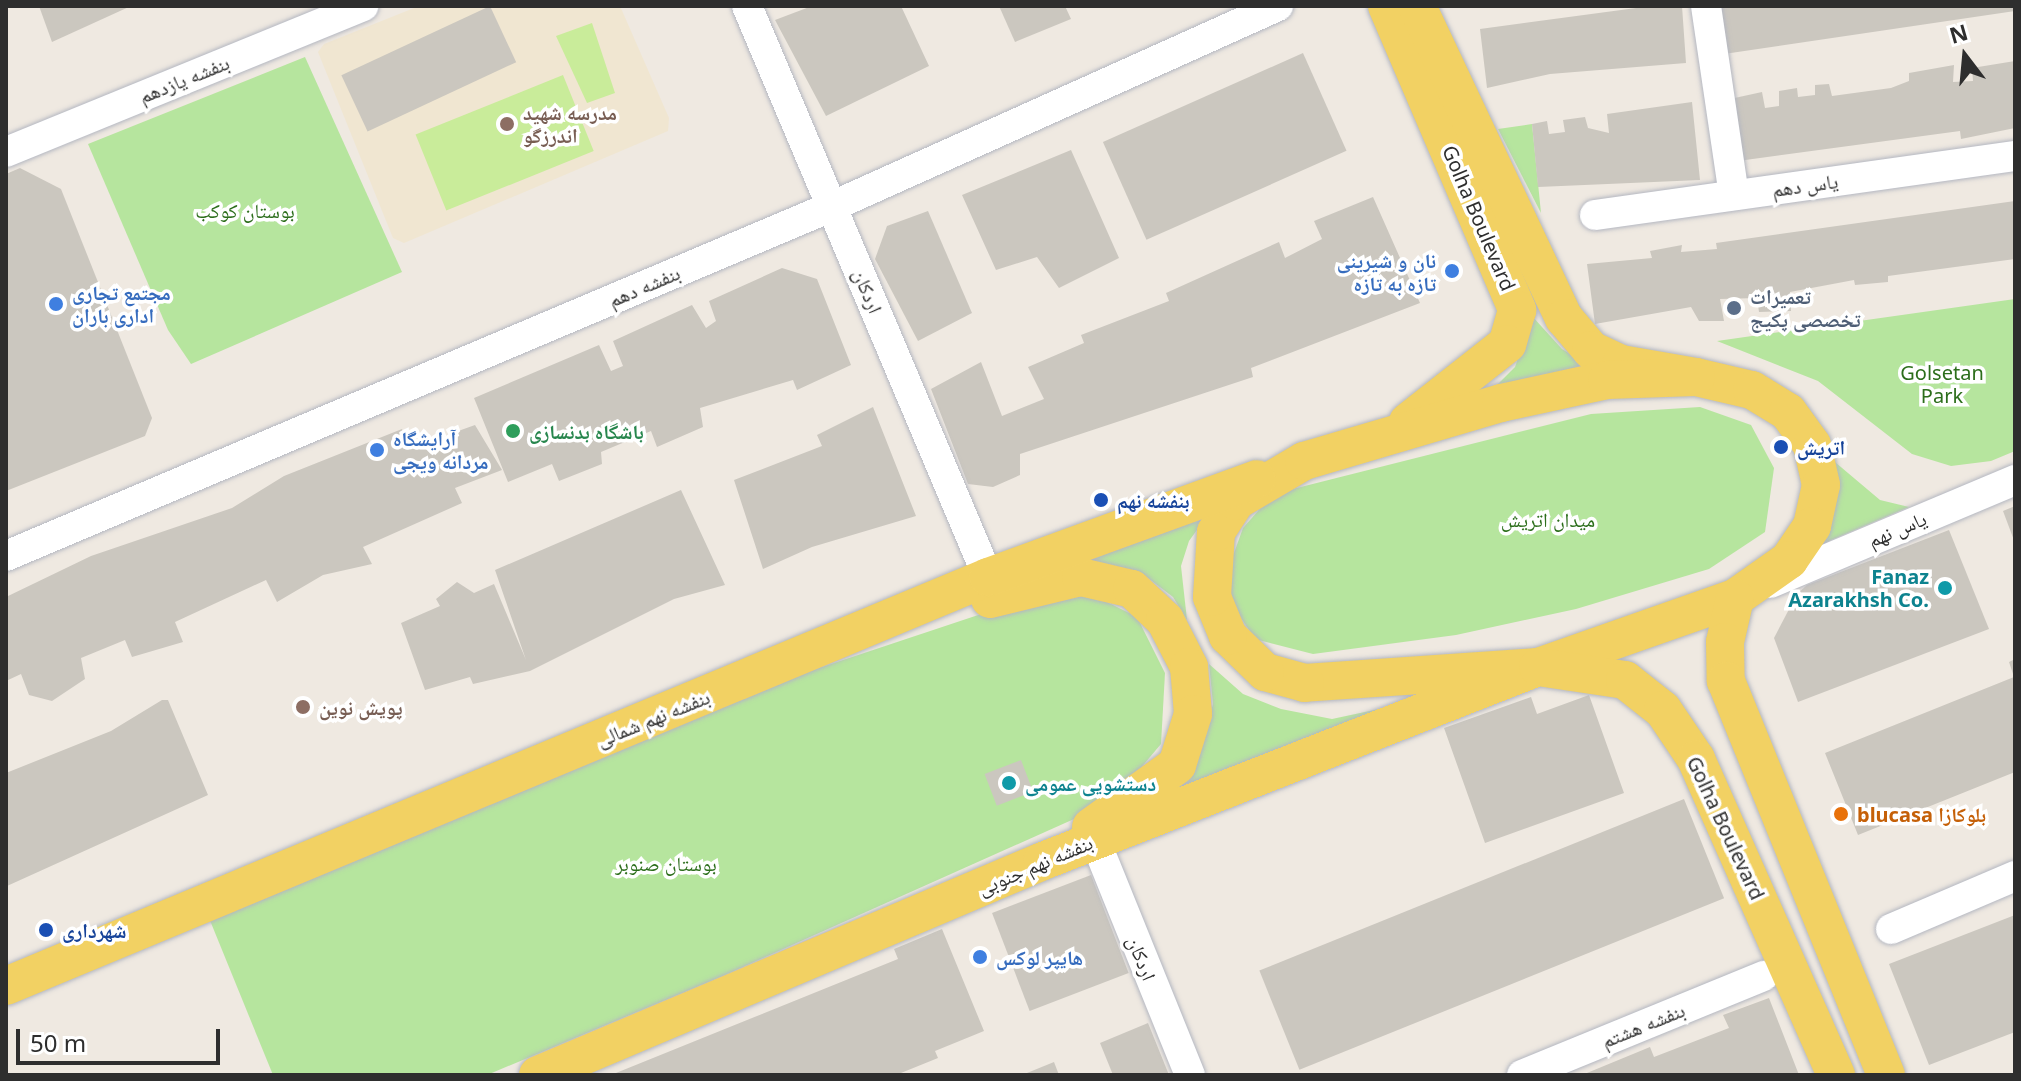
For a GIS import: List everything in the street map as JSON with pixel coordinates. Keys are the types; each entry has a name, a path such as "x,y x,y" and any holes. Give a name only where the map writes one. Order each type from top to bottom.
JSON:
{"main road":[{"name":"Golha Boulevard","path":"1387,6 1506,236 1564,318 1591,350 1621,364 1696,377"},
{"name":"Golha Boulevard","path":"1394,434 1507,344 1517,310 1506,236 1417,6"},
{"path":"1696,377 1752,390 1788,412 1812,445 1821,485 1812,526 1789,560 1735,598 1538,667 1305,683 1265,672 1228,636 1212,597 1216,532 1236,501 1304,461 1394,434 1607,380 1696,377"},
{"name":"بنفشه نهم شمالی","path":"6,986 988,577 1304,461"},
{"path":"732,686 1013,592 1081,577 1132,589 1165,620 1189,667 1193,714 1177,765 1043,861"},
{"path":"1735,598 1725,642 1726,681 1886,1075"},
{"name":"Golha Boulevard","path":"1538,667 1625,680 1663,710 1696,759 1836,1075"},
{"name":"بنفشه نهم جنوبی","path":"538,1075 1043,861 1538,667"}],"street":[{"name":"بنفشه یازدهم","path":"6,152 363,6"},
{"name":"اردکان","path":"747,6 988,577"},
{"name":"بنفشه دهم","path":"6,556 833,206 1278,6"},
{"path":"1706,6 1734,195"},
{"name":"یاس دهم","path":"1595,215 2015,156"},
{"name":"یاس نهم","path":"1735,598 2015,480"},
{"name":"اردکان","path":"1095,840 1190,1075"},
{"path":"1891,929 2015,876"},
{"name":"بنفشه هشتم","path":"1522,1075 1763,976"}],"shaded area":[{"name":"مدرسه شهید اندرزگو","path":"419,6 620,6 669,118 668,131 404,243 393,238 318,52 324,44"}],"green space":[{"path":"592,23 615,93 587,103 556,36"},
{"name":"بوستان کوکب","path":"305,57 402,272 191,364 168,330 88,144"},
{"path":"563,75 594,151 446,211 416,135"},
{"path":"1532,124 1541,213 1498,129"},
{"name":"Golsetan Park","path":"2015,299 2015,451 1991,461 1951,466 1912,454 1818,381 1717,341"},
{"path":"1532,316 1562,349 1594,369 1490,392 1515,367"},
{"name":"میدان اتریش","path":"1700,407 1751,425 1774,468 1765,532 1709,569 1576,609 1456,635 1313,654 1255,639 1237,612 1225,578 1243,528 1273,494 1591,414"},
{"path":"1829,457 1880,500 1909,507 1817,546"},
{"path":"1210,512 1189,541 1181,566 1187,620 1173,597 1148,578 1118,568 1075,565"},
{"name":"بوستان صنوبر","path":"1091,594 1137,617 1165,673 1161,744 1112,802 725,975 487,1075 273,1075 209,918 747,692 1026,599"},
{"path":"1209,664 1243,694 1281,709 1332,719 1393,706 1162,797 1202,746 1213,704"}],"building":[{"path":"39,6 131,6 52,42"},
{"path":"490,6 516,62 368,132 341,75"},
{"path":"812,6 901,6 929,66 826,116 775,20"},
{"path":"999,6 1065,6 1071,19 1015,42"},
{"path":"1651,6 1682,6 1686,63 1550,74 1487,88 1480,29"},
{"path":"1718,6 2015,6 2015,11 1724,54"},
{"path":"1303,53 1347,151 1146,240 1103,142"},
{"path":"2015,61 2015,128 1961,139 1960,131 1738,161 1730,99 1762,92 1765,108 1779,106 1779,91 1797,88 1798,97 1815,95 1815,85 1829,84 1832,96 1891,88 1909,81 1909,73 1954,65 1953,82 1973,81 1972,68"},
{"path":"1692,102 1700,180 1538,187 1532,124 1547,121 1549,134 1565,132 1563,120 1585,117 1588,128 1609,133 1607,114"},
{"path":"1071,150 1119,258 1059,288 1037,257 996,270 962,195"},
{"name":"مجتمع تجاری اداری باران","path":"20,168 61,189 152,418 145,436 6,491 6,174"},
{"path":"1373,197 1420,303 1251,368 1253,377 1020,454 1020,475 993,487 968,484 931,389 981,362 1002,416 1044,399 1028,367 1084,343 1081,335 1169,301 1166,293 1279,242 1285,258 1322,239 1314,221"},
{"path":"2015,201 2015,259 1888,276 1888,282 1855,285 1854,280 1790,292 1791,311 1759,312 1757,298 1720,299 1724,321 1699,321 1691,307 1595,324 1587,264 1652,258 1650,251 1682,245 1681,252 1717,249 1716,243"},
{"path":"928,211 972,313 918,341 875,259 887,226"},
{"path":"782,268 817,279 851,365 797,390 793,380 700,408 703,427 657,447 651,431 601,452 602,464 559,481 552,464 508,482 474,398 599,345 611,371 623,366 613,341 692,305 706,328 716,321 709,301"},
{"path":"873,407 916,516 812,547 763,569 734,480 822,446 817,435"},
{"path":"475,425 502,470 455,488 462,503 363,547 372,564 323,575 277,602 266,580 175,622 183,642 132,657 125,640 81,658 85,679 52,701 29,695 21,674 6,681 6,597 91,556 232,508 284,476 402,429 408,449"},
{"path":"681,490 725,585 674,599 530,671 473,684 470,677 425,690 401,623 440,606 436,599 457,582 474,593 494,584 526,660 495,570"},
{"path":"2015,506 2015,543 2003,511"},
{"path":"1949,530 1989,629 1798,702 1774,638 1797,594 1807,585"},
{"path":"2015,659 2015,772 1858,835 1825,753 2014,677 2009,662"},
{"path":"1589,695 1624,793 1485,843 1444,728 1531,697 1537,714"},
{"path":"162,700 168,700 208,795 7,886 6,773 111,731"},
{"name":"دستشویی عمومی","path":"1021,760 1033,792 997,806 985,774"},
{"path":"1684,799 1724,898 1299,1070 1259,971"},
{"path":"1091,875 1129,973 1030,1011 992,913"},
{"path":"2015,915 2015,1032 1929,1065 1889,964"},
{"path":"942,929 984,1031 935,1051 938,1058 896,1075 611,1075 898,959 894,949"},
{"path":"1769,998 1799,1075 1582,1075 1650,1047 1654,1057 1729,1028 1723,1015"},
{"path":"1148,1023 1169,1075 1113,1075 1100,1043"},
{"path":"1054,1062 1059,1075 1022,1075"}],"place":[{"name":"مدرسه شهید اندرزگو","path":"507,124"},
{"name":"نان و شیرینی تازه به تازه","path":"1452,271"},
{"name":"مجتمع تجاری اداری باران","path":"56,304"},
{"name":"تعمیرات تخصصی پکیج","path":"1734,308"},
{"name":"باشگاه بدنسازی","path":"513,431"},
{"name":"اتریش","path":"1781,447"},
{"name":"آرایشگاه مردانه ویجی","path":"377,450"},
{"name":"بنفشه نهم","path":"1101,500"},
{"name":"Fanaz Azarakhsh Co.","path":"1945,588"},
{"name":"پویش نوین","path":"303,707"},
{"name":"دستشویی عمومی","path":"1009,783"},
{"name":"blucasa بلوکازا","path":"1841,814"},
{"name":"شهرداری","path":"46,930"},
{"name":"هایپر لوکس","path":"980,957"}]}
